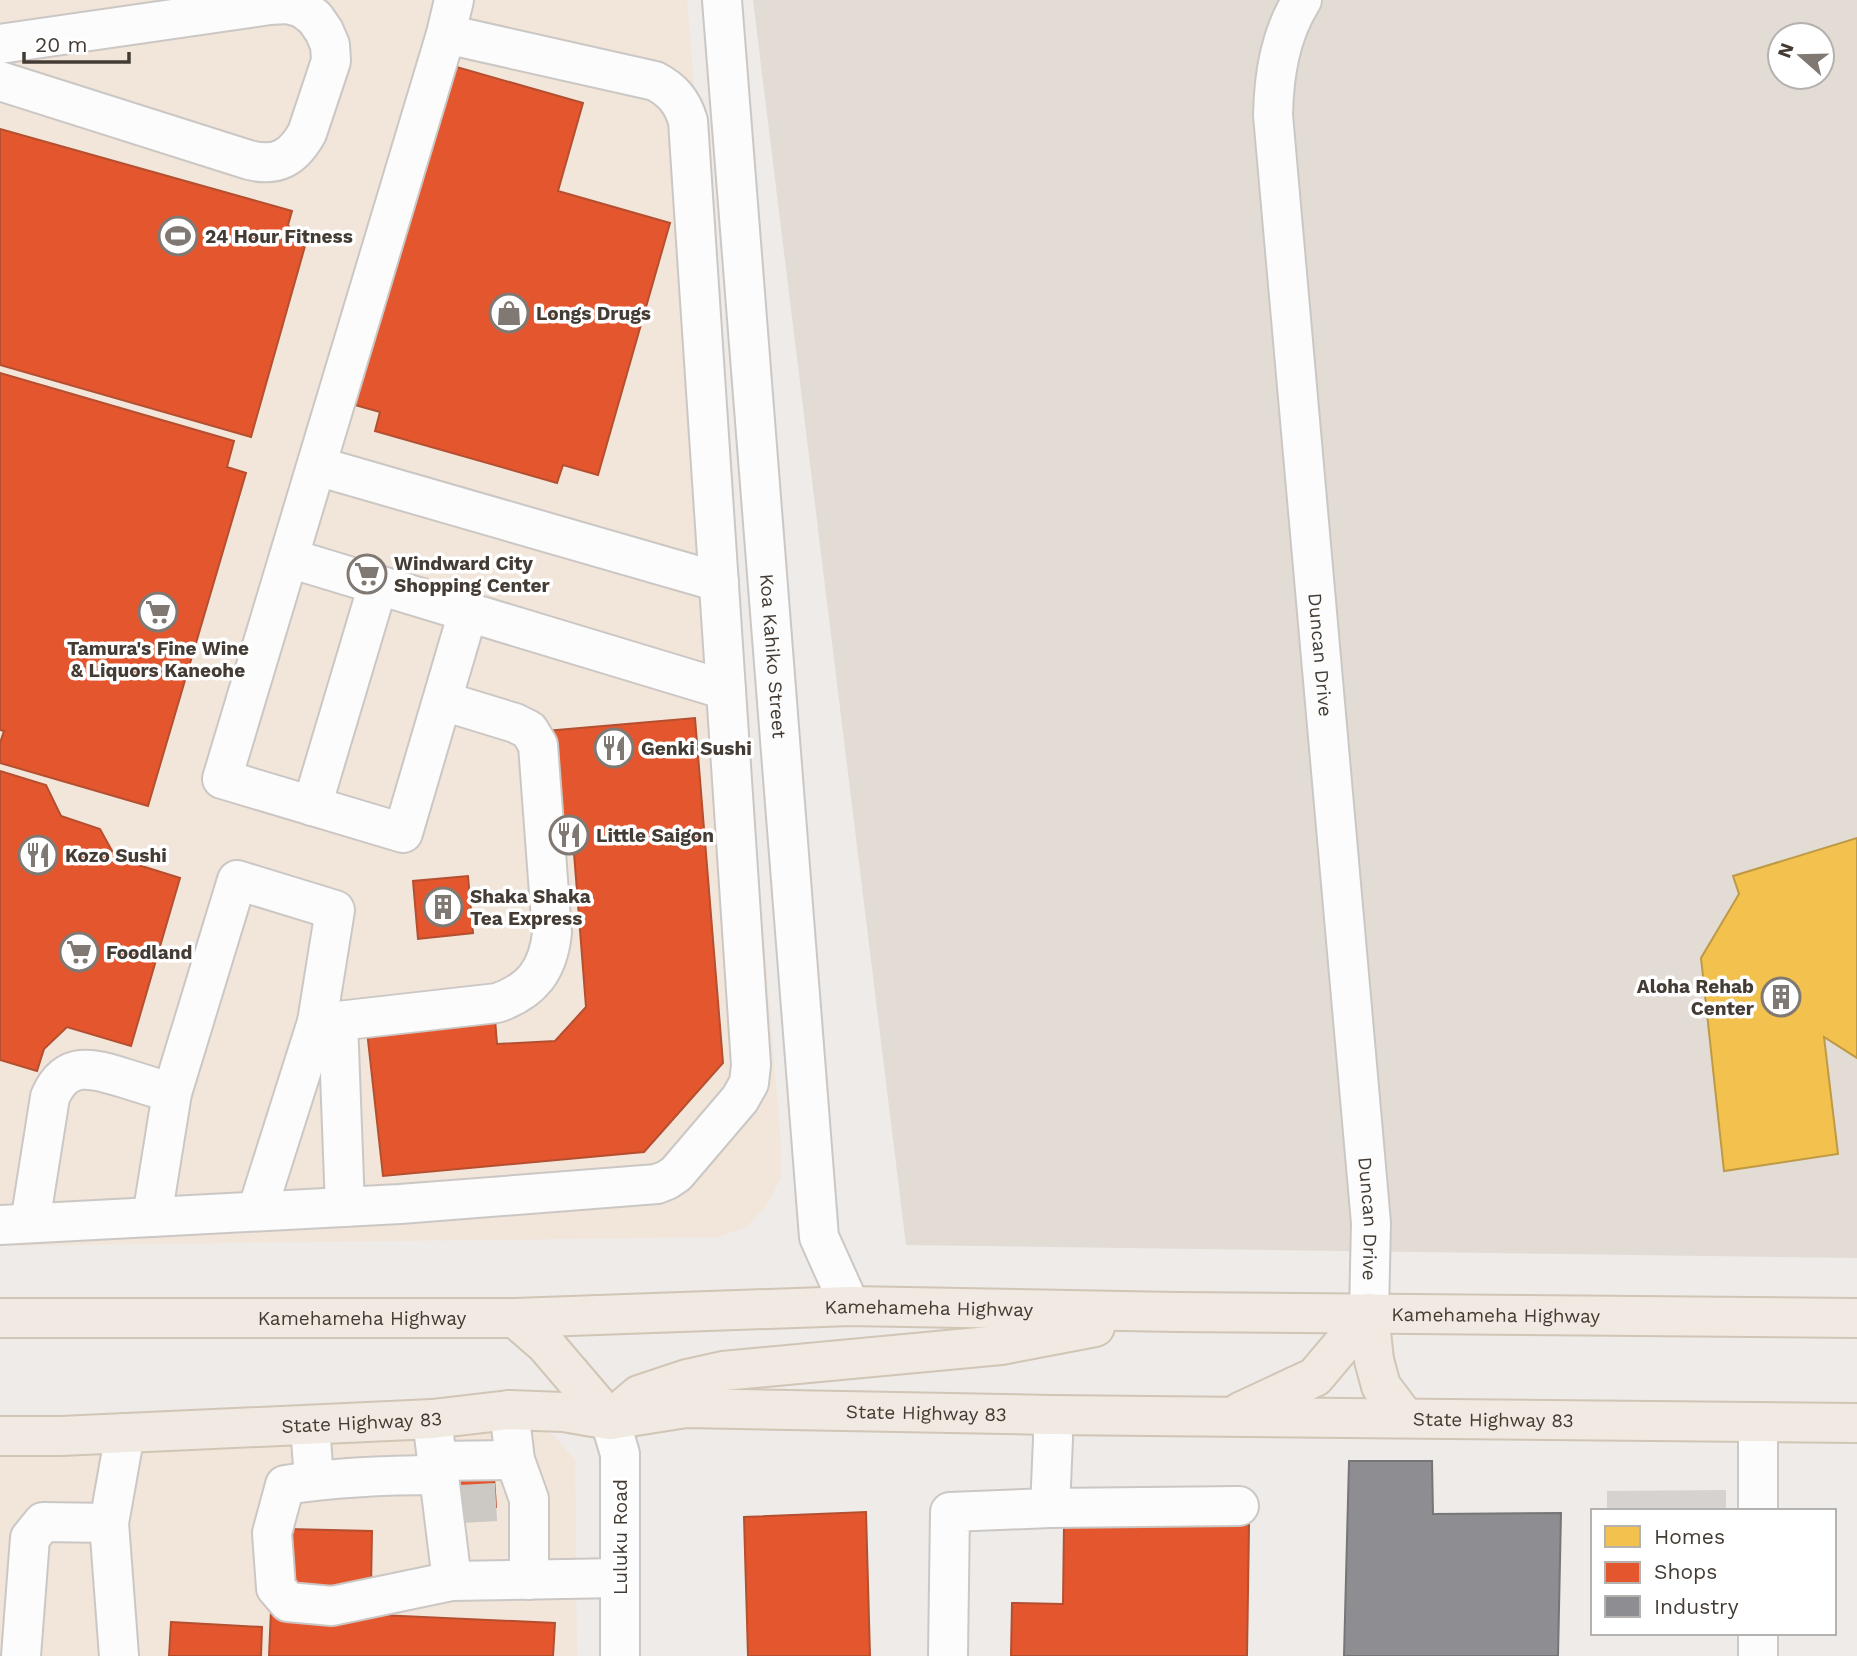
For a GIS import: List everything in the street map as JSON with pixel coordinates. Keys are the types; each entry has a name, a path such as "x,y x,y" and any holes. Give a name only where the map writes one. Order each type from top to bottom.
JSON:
{"main road":[{"name":"Kamehameha Highway","path":"0,1318 514,1318 850,1306 1176,1312 1857,1318"},
{"path":"514,1318 546,1345 610,1420 639,1395 687,1378 723,1371 1001,1345 1176,1312"},
{"path":"1232,1416 1315,1377 1369,1313"},
{"path":"1369,1313 1374,1360 1381,1386 1405,1418"},
{"name":"State Highway 83","path":"0,1436 61,1436 432,1419 509,1410 564,1412 610,1420 686,1408 1052,1415 1857,1423"}],"street":[{"name":"Koa Kahiko Street","path":"722,0 819,1237 850,1306"},
{"name":"Duncan Drive","path":"1302,0 1287,30 1278,57 1273,86 1273,115 1371,1223 1369,1313"},
{"path":"0,44 109,14 286,4 302,8 315,18 330,45 331,61 307,134 293,153 272,163 260,163 0,81"},
{"path":"172,1093 94,1069 76,1070 60,1080 50,1097 15,1224 345,1207 657,1184 676,1174 740,1100 749,1083 751,1065 688,121 677,98 654,81 450,17 222,779 404,833 468,612"},
{"path":"317,466 719,582"},
{"path":"289,558 726,691"},
{"path":"312,806 378,584"},
{"path":"327,1022 483,1005 510,998 523,991 544,968 552,933 538,745 529,730 515,723 443,701"},
{"path":"152,1217 172,1093 237,880 335,910 327,1022 345,1207"},
{"path":"257,1212 327,1022"},
{"path":"509,1410 515,1460"},
{"path":"1050,1508 1052,1415"},
{"path":"432,1419 467,1491 529,1580"},
{"name":"Luluku Road","path":"610,1420 620,1454 620,1656"},
{"path":"1758,1422 1758,1509"},
{"path":"310,1425 314,1480"},
{"path":"119,1656 108,1523 125,1433"},
{"path":"515,1460 467,1491 364,1476 285,1485 272,1533 276,1588 288,1602 332,1606 452,1581 620,1578"},
{"path":"452,1581 467,1491 515,1460"},
{"path":"948,1656 950,1512 1239,1506"},
{"path":"21,1656 30,1538 43,1522 108,1523"},
{"path":"1758,1635 1758,1656"}],"shaded area":[{"name":"Windward City Shopping Center","path":"0,0 687,0 781,1147 781,1178 766,1206 746,1227 718,1237 0,1246"},
{"path":"753,0 1857,0 1857,1258 906,1245"},
{"path":"510,1418 553,1435 575,1460 577,1656 0,1656 0,1447"}],"building: Homes":[{"name":"Aloha Rehab Center","path":"1857,838 1857,1058 1824,1037 1838,1154 1724,1171 1701,958 1739,894 1733,876"}],"building: Shops":[{"name":"Longs Drugs","path":"446,64 583,103 558,191 670,223 598,475 563,465 557,483 375,431 380,412 348,403"},
{"path":"0,129 292,211 288,225 296,235 307,239 251,437 0,365"},
{"path":"0,373 234,441 227,467 246,473 148,806 0,763 0,743 4,731 0,730"},
{"path":"695,718 723,1063 644,1152 383,1176 367,1031 495,1019 497,1044 555,1041 586,1007 574,853 555,854 546,731"},
{"name":"Foodland","path":"0,771 46,785 61,816 100,829 116,858 180,878 131,1046 67,1027 44,1049 37,1071 0,1060"},
{"name":"Shaka Shaka Tea Express","path":"468,876 473,933 418,939 413,881"},
{"path":"493,1463 496,1507 461,1507 458,1464"},
{"path":"866,1512 870,1656 748,1656 744,1517"},
{"path":"1064,1524 1249,1525 1247,1656 1011,1656 1012,1603 1063,1604"},
{"path":"288,1529 372,1531 371,1589 286,1587"},
{"path":"271,1610 555,1623 553,1656 269,1656"},
{"path":"171,1622 262,1627 261,1656 169,1656"}],"building: Industry":[{"path":"1349,1461 1432,1461 1433,1514 1561,1513 1558,1656 1344,1656"}],"building: Other":[{"path":"1725,1491 1725,1509 1608,1509 1608,1492"}],"tunnel":[{"path":"461,1504 496,1502"}],"place":[{"name":"24 Hour Fitness","path":"178,236"},
{"name":"Longs Drugs","path":"509,313"},
{"name":"Windward City Shopping Center","path":"367,574"},
{"name":"Tamura's Fine Wine & Liquors Kaneohe","path":"158,612"},
{"name":"Genki Sushi","path":"614,748"},
{"name":"Little Saigon","path":"569,835"},
{"name":"Kozo Sushi","path":"38,855"},
{"name":"Shaka Shaka Tea Express","path":"443,907"},
{"name":"Foodland","path":"79,952"},
{"name":"Aloha Rehab Center","path":"1781,997"}]}
